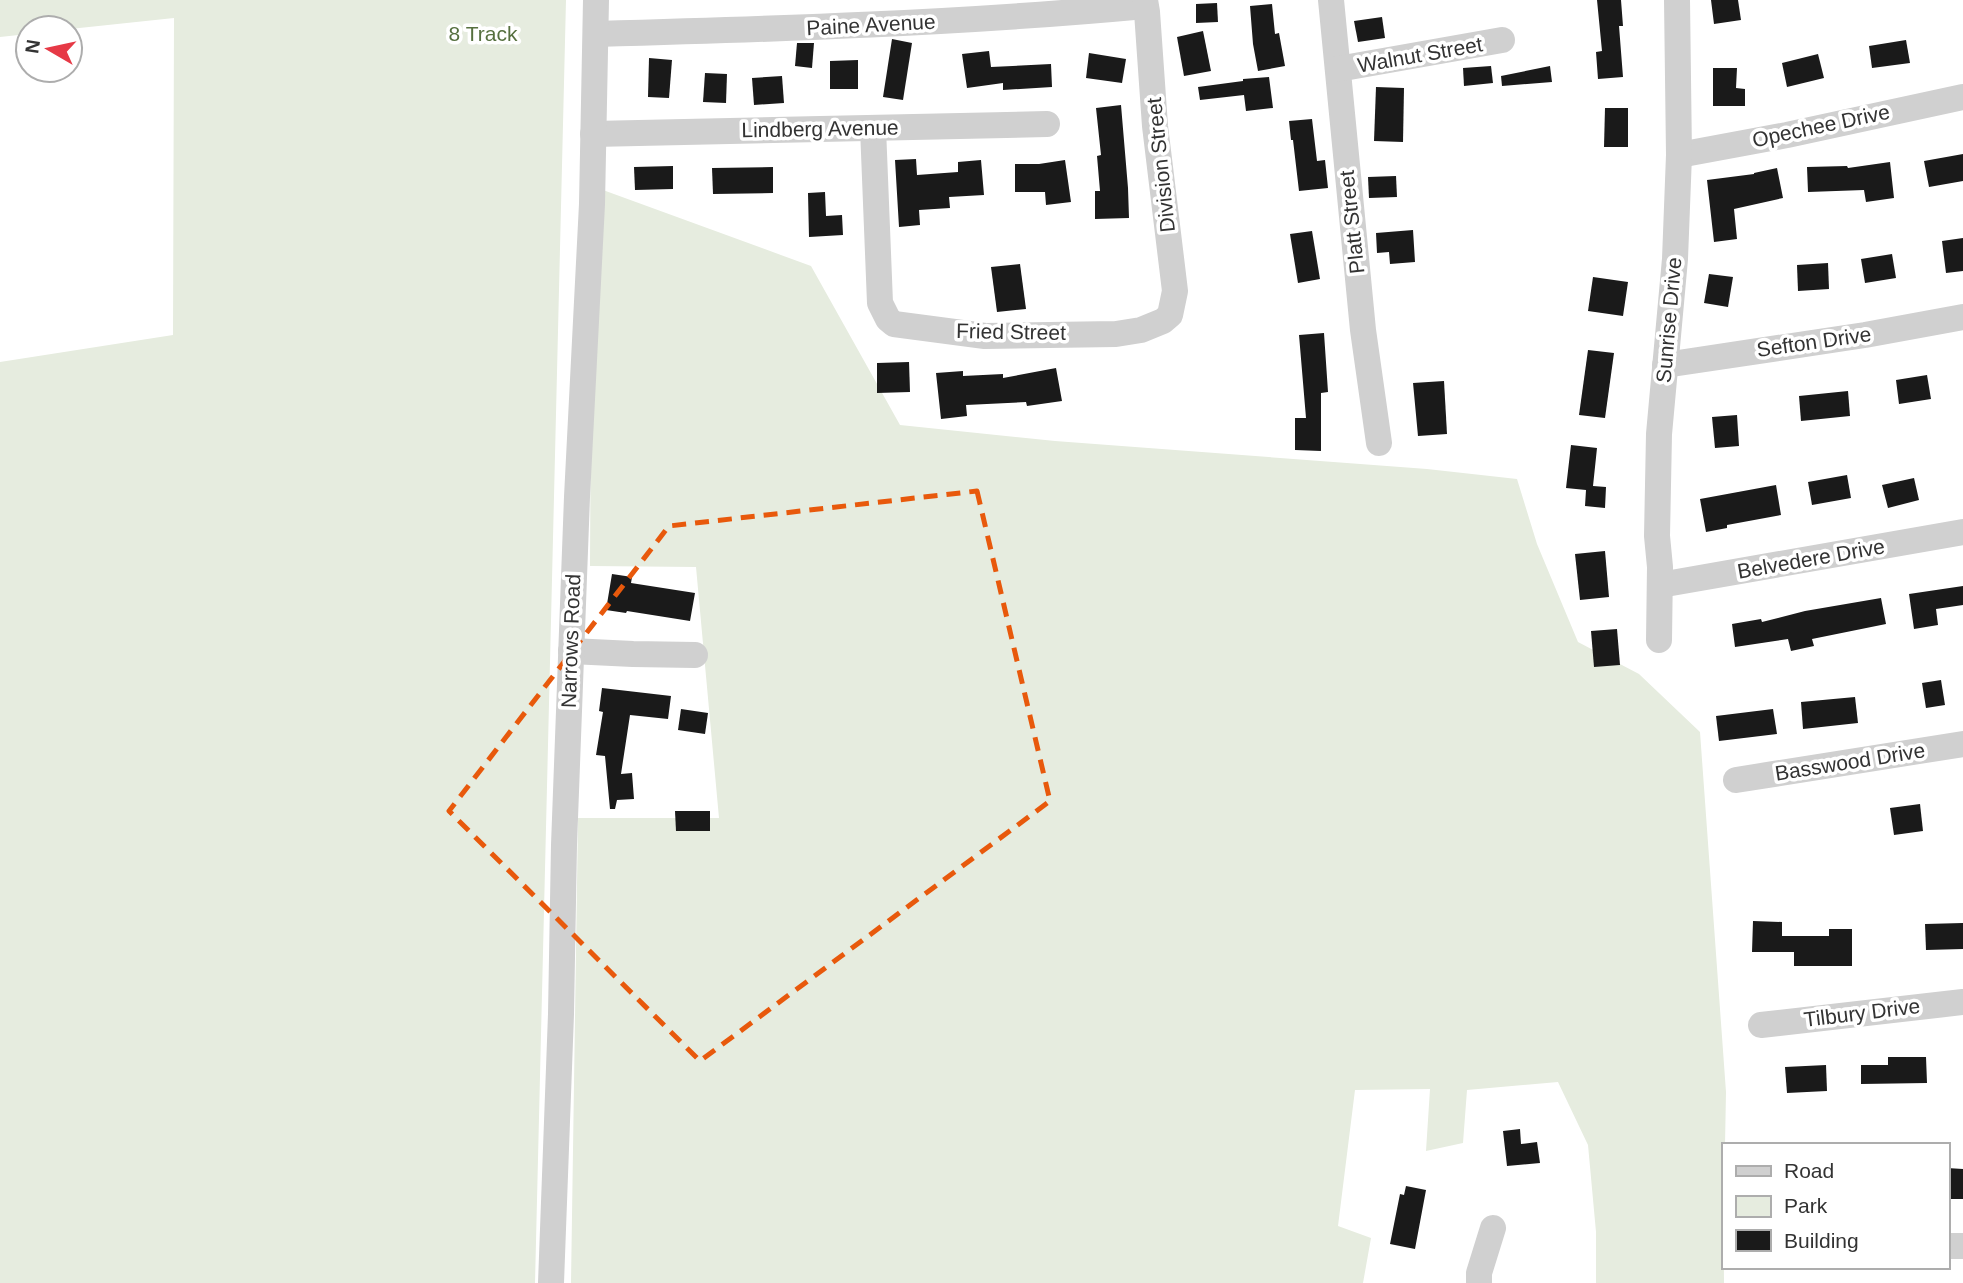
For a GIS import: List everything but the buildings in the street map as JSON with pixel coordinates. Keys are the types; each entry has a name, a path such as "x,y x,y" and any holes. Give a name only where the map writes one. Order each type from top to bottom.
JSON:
{"street":[{"name":"Narrows Road","path":"551,1283 571,651 592,204 596,0"},
{"name":"Platt Street","path":"1331,0 1363,330 1379,443"},
{"name":"Sunrise Drive","path":"1659,640 1659,434 1675,259 1679,155 1677,0"},
{"name":"Paine Avenue","path":"596,34 955,21 1145,3"},
{"name":"Division Street","path":"1145,3 1155,126 1175,291 1170,315 1159,322"},
{"name":"Walnut Street","path":"1338,69 1502,40"},
{"name":"Opechee Drive","path":"1679,155 1963,97"},
{"name":"Lindberg Avenue","path":"593,134 1047,124"},
{"name":"Fried Street","path":"873,128 880,303 888,319 894,324 985,336 1116,334 1141,330 1159,322"},
{"name":"Sefton Drive","path":"1665,365 1963,317"},
{"name":"Belvedere Drive","path":"1660,585 1963,532"},
{"path":"571,651 695,655"},
{"name":"Basswood Drive","path":"1736,780 1963,744"},
{"name":"Tilbury Drive","path":"1761,1025 1963,1002"},
{"path":"1479,1283 1481,1266 1493,1228"}],"highlighted area":[{"path":"977,491 1050,801 700,1061 449,811 669,526"}],"green space":[{"name":"8 Track","path":"0,0 566,0 535,1283 0,1283 0,362 173,335 174,18 84,28 84,14 14,14 14,36 0,37"},
{"path":"592,186 811,266 900,425 1055,441 1427,469 1517,479 1537,544 1578,642 1639,674 1700,732 1726,1092 1725,1143 1722,1143 1724,1283 1596,1283 1596,1232 1588,1145 1558,1082 1467,1090 1463,1143 1426,1151 1430,1089 1355,1090 1338,1226 1371,1238 1363,1283 571,1283 578,818 719,818 696,567 590,566"}]}
